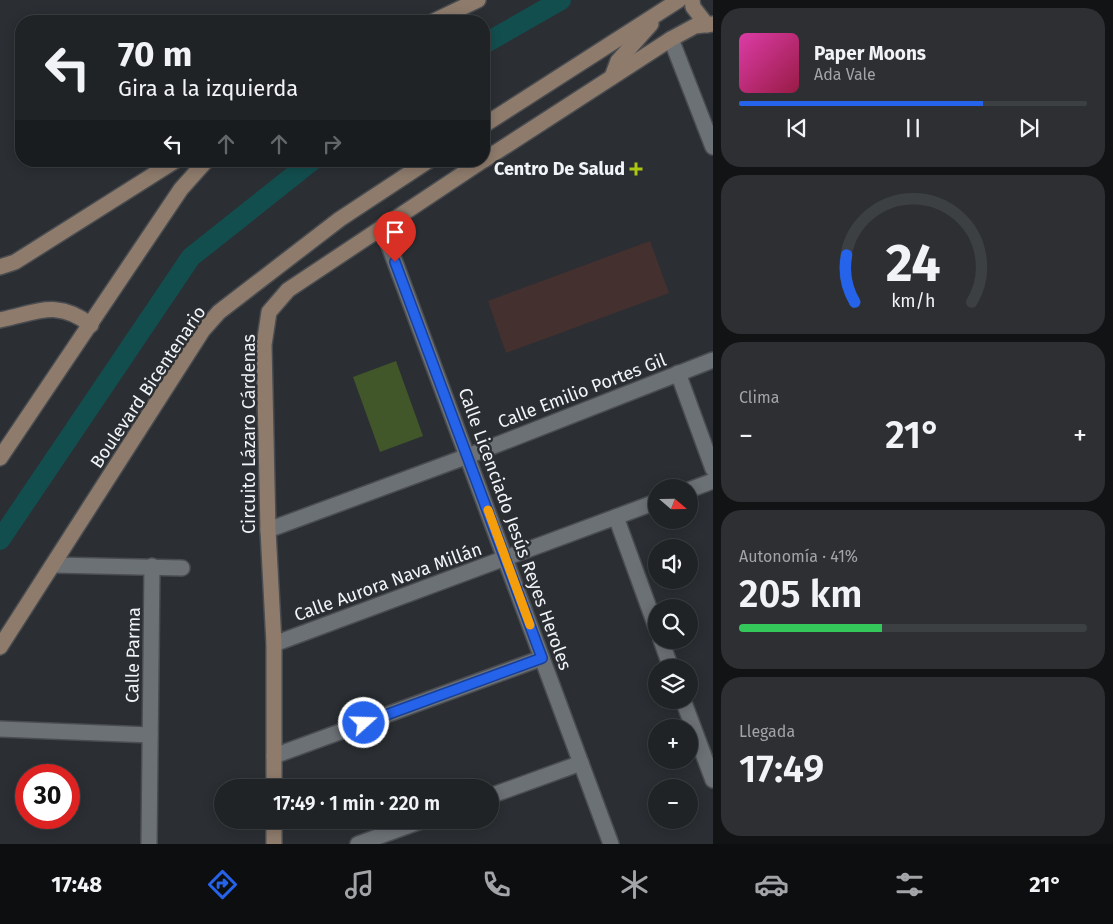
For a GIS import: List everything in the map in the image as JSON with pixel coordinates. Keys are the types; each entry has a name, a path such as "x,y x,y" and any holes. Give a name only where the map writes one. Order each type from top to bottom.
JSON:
{"street":[{"path":"447,15 478,0"},
{"path":"490,121 679,0"},
{"path":"692,0 694,7 710,25"},
{"path":"612,77 618,61 663,10"},
{"name":"Circuito Lázaro Cárdenas","path":"490,156 671,39 696,26 710,25"},
{"path":"671,39 713,148"},
{"path":"0,267 22,257 165,167"},
{"path":"0,458 182,189 201,167"},
{"name":"Boulevard Bicentenario","path":"0,647 203,330 219,312 340,219 419,167"},
{"name":"Circuito Lázaro Cárdenas","path":"274,779 274,644 268,530 264,345 269,312 288,290 474,167"},
{"name":"Calle Licenciado Jesús Reyes Heroles","path":"382,227 611,844"},
{"path":"0,320 56,308 68,310 91,325"},
{"name":"Calle Emilio Portes Gil","path":"268,530 468,456 713,360"},
{"path":"678,374 713,469"},
{"path":"698,487 713,481"},
{"name":"Calle Aurora Nava Millán","path":"274,644 648,505"},
{"path":"616,517 648,605"},
{"path":"54,565 182,568"},
{"name":"Calle Parma","path":"149,844 152,566"},
{"path":"274,756 542,658"},
{"path":"686,709 713,780"},
{"path":"0,730 150,735"},
{"path":"499,793 581,763"},
{"path":"274,829 274,844"},
{"path":"358,844 399,829"}],"shaded area":[{"path":"650,241 669,293 506,353 488,301"}],"green space":[{"path":"396,361 423,436 380,452 353,377"}],"waterway":[{"path":"490,41 561,0"},
{"path":"0,540 191,257 304,167"}],"slow traffic":[{"path":"488,510 530,625"}],"place":[{"name":"Centro De Salud","path":"636,169"}],"route":[{"path":"364,723 542,658 395,262"}]}
